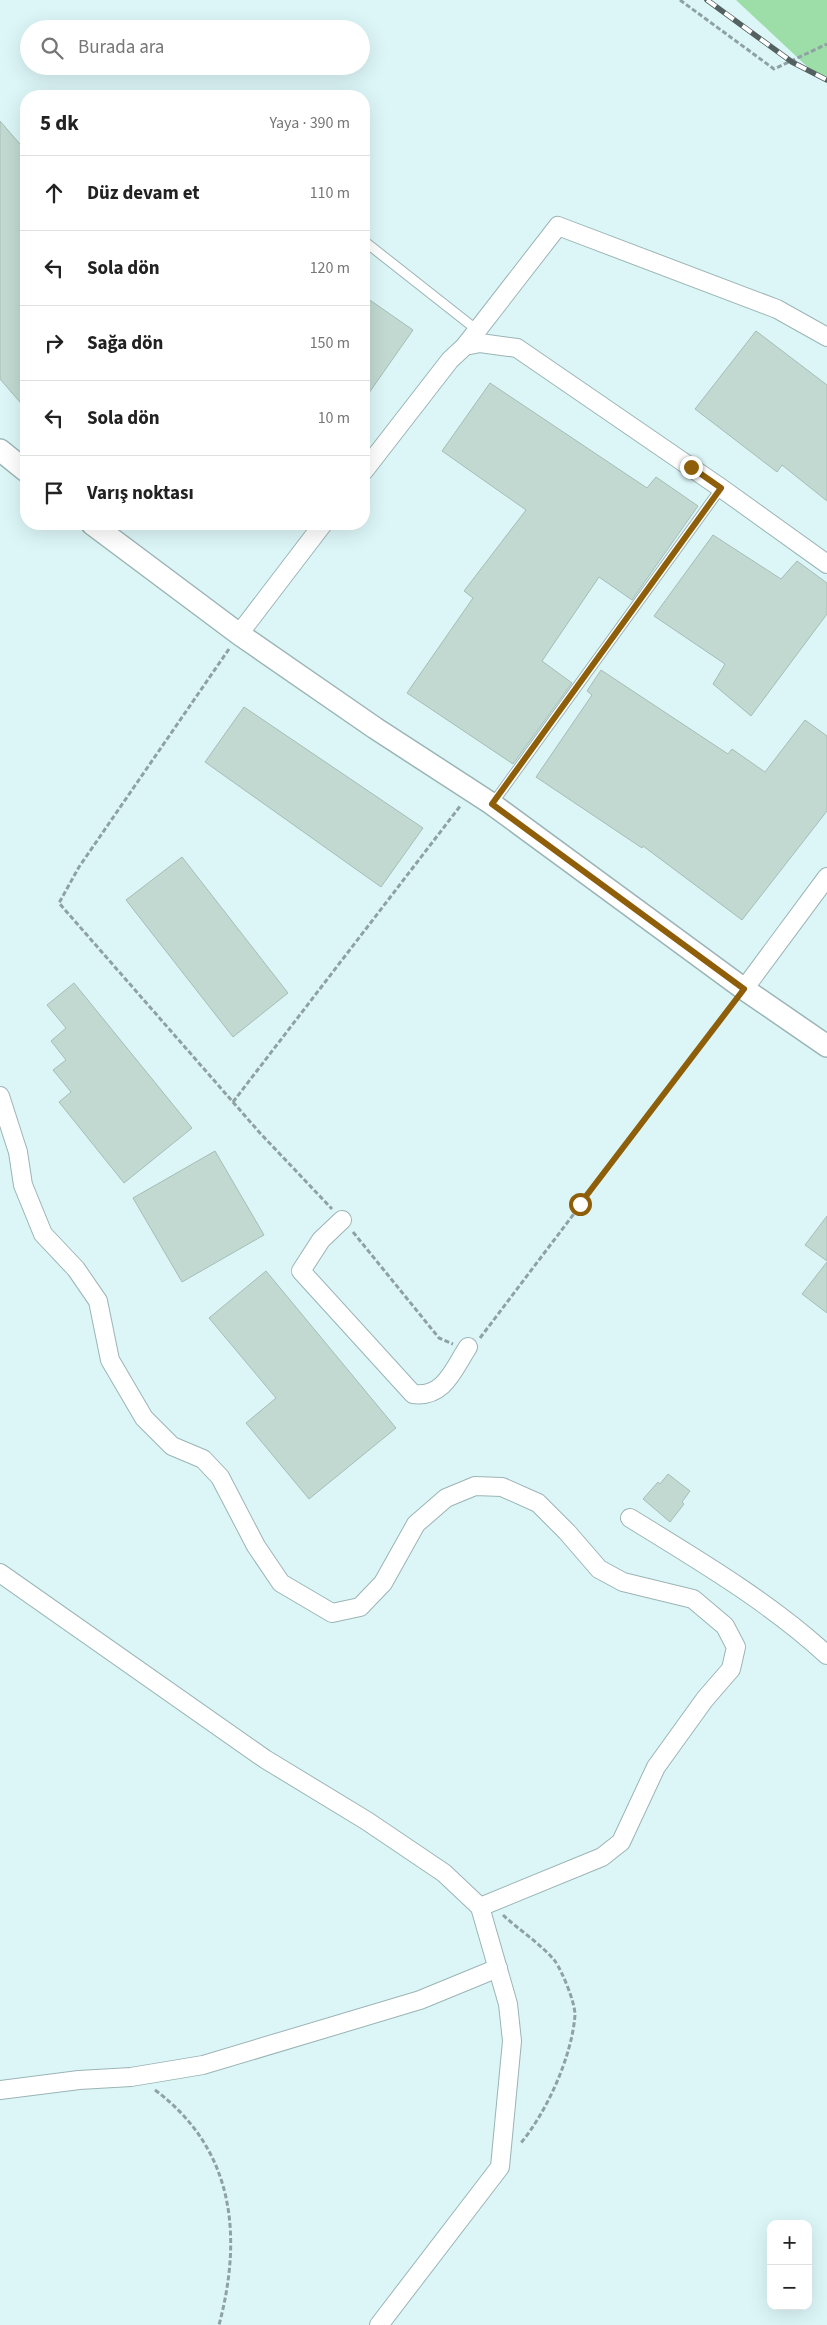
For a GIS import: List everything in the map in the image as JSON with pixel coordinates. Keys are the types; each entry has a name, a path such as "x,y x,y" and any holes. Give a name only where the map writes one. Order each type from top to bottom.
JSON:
{"street":[{"path":"370,463 450,360 466,346 558,226 777,309 827,337"},
{"path":"466,346 480,343 517,348 721,488 827,564"},
{"path":"0,450 20,466"},
{"path":"100,530 239,634 492,804 744,989 827,1046"},
{"path":"239,634 318,530"},
{"path":"744,989 827,877"},
{"path":"0,1096 18,1152 23,1185 42,1234 76,1270 98,1302 110,1360 144,1418 172,1446 203,1459 220,1478 256,1546 281,1583 332,1613 360,1607 382,1584 416,1524 446,1498 475,1486 502,1487 538,1503 567,1532 599,1569 624,1582 693,1599 726,1626 736,1647 731,1668 705,1699 656,1768 621,1842 602,1856 480,1907"},
{"path":"342,1220 321,1240 301,1271 413,1394 426,1395 439,1390 468,1347"},
{"path":"630,1518 799,1629 827,1655"},
{"path":"0,1573 265,1759 367,1821 444,1873 480,1907 508,2004 512,2041 500,2167 379,2325"},
{"path":"0,2090 79,2080 130,2077 203,2065 286,2042 420,2000 498,1968"}],"lane":[{"path":"370,246 477,330"},
{"path":"492,804 721,488"}],"path":[{"path":"680,0 774,70 827,44"},
{"path":"239,634 79,867 59,903 233,1102 342,1220 439,1338 455,1346 468,1347 480,1340 744,989"},
{"path":"233,1102 472,791"},
{"path":"480,1907 497,1910 555,1962 568,1988 575,2013 566,2058 552,2090 520,2144"},
{"path":"130,2077 150,2086 177,2106 202,2137 217,2164 228,2203 230,2235 228,2293 219,2325"}],"green space":[{"path":"736,0 827,0 827,79 814,73"}],"building":[{"path":"0,121 20,144 20,402 0,379"},
{"path":"370,300 413,330 370,391"},
{"path":"756,331 827,385 827,501 782,465 777,472 695,409"},
{"path":"490,383 647,488 656,477 698,506 632,600 599,577 542,661 572,683 513,764 407,693 473,598 464,591 526,510 442,451"},
{"path":"713,535 781,579 797,561 827,583 827,614 751,716 713,684 725,664 654,616"},
{"path":"601,670 728,754 732,749 765,772 805,720 827,736 827,811 742,920 643,846 642,848 536,777 592,695 587,691"},
{"path":"244,707 423,828 381,887 205,762"},
{"path":"182,857 288,993 233,1037 126,900"},
{"path":"74,983 192,1128 124,1183 59,1102 71,1092 53,1070 66,1060 51,1041 66,1028 47,1005"},
{"path":"215,1151 264,1235 182,1282 133,1198"},
{"path":"827,1216 827,1261 805,1245"},
{"path":"827,1262 827,1313 802,1294"},
{"path":"266,1271 396,1428 309,1499 246,1423 276,1398 209,1318"},
{"path":"668,1474 690,1491 682,1502 684,1504 670,1522 643,1499"}],"railway":[{"path":"707,0 792,62 827,80"}],"route":[{"path":"580,1204 744,989 492,804 721,488 691,467"}]}
